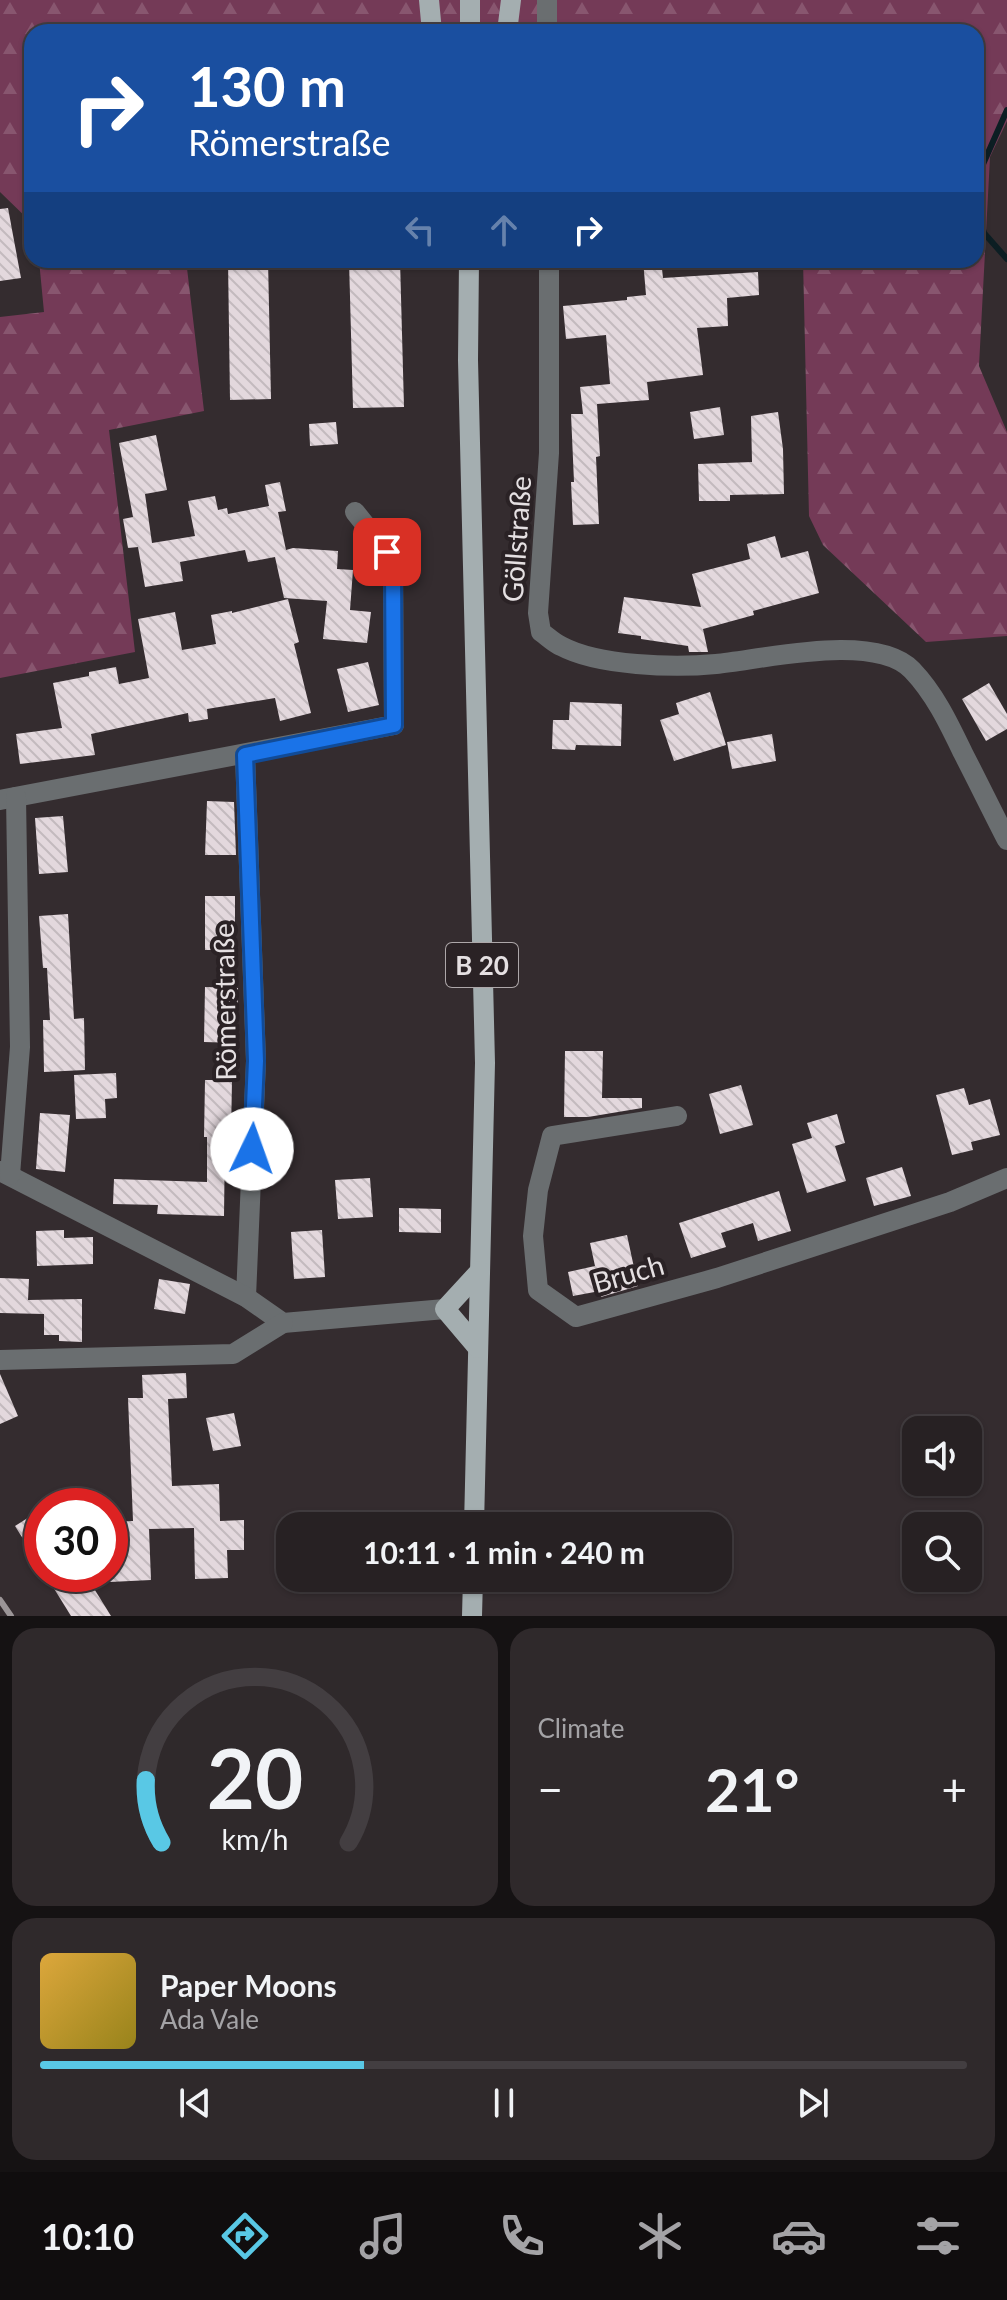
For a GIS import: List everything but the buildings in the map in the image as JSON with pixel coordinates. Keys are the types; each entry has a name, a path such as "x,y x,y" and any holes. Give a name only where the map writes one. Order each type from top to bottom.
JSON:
{"main road":[{"path":"429,0 431,24"},
{"path":"470,0 470,24"},
{"path":"508,24 511,0"},
{"path":"458,268 468,360"},
{"name":"B 20","path":"469,268 468,360 485,1063 474,1512"},
{"path":"468,360 479,268"},
{"path":"478,1348 445,1309 480,1271"},
{"path":"472,1616 473,1592"}],"street":[{"path":"547,0 547,24"},
{"name":"Göllstraße","path":"549,268 549,453 538,613 541,632 559,646 588,656 664,667 811,652 854,650 885,655 910,668 941,708 1007,840"},
{"path":"283,1323 246,1297 5,1173 20,1047 8,798 394,725 393,567 387,552 355,512"},
{"name":"Römerstraße","path":"245,755 256,1061 246,1297"},
{"name":"Bruch","path":"677,1116 552,1136 538,1190 533,1236 538,1290 576,1317 746,1268 950,1202 1007,1178"},
{"path":"0,1360 233,1354 283,1323 445,1309"}],"green space":[{"path":"0,0 1007,0 1007,121 990,157 979,366 1007,432 1007,636 926,642 823,545 809,516 803,268 984,268 984,24 24,24 24,215 0,192"},
{"path":"40,268 187,268 204,411 109,430 135,652 0,678 0,317 44,312"}],"waterway":[{"path":"984,162 1007,110"},
{"path":"984,233 1007,259"}],"railway":[{"path":"0,1600 11,1616"}],"route":[{"path":"252,1149 256,1061 245,755 394,725 393,567 387,552"}]}
